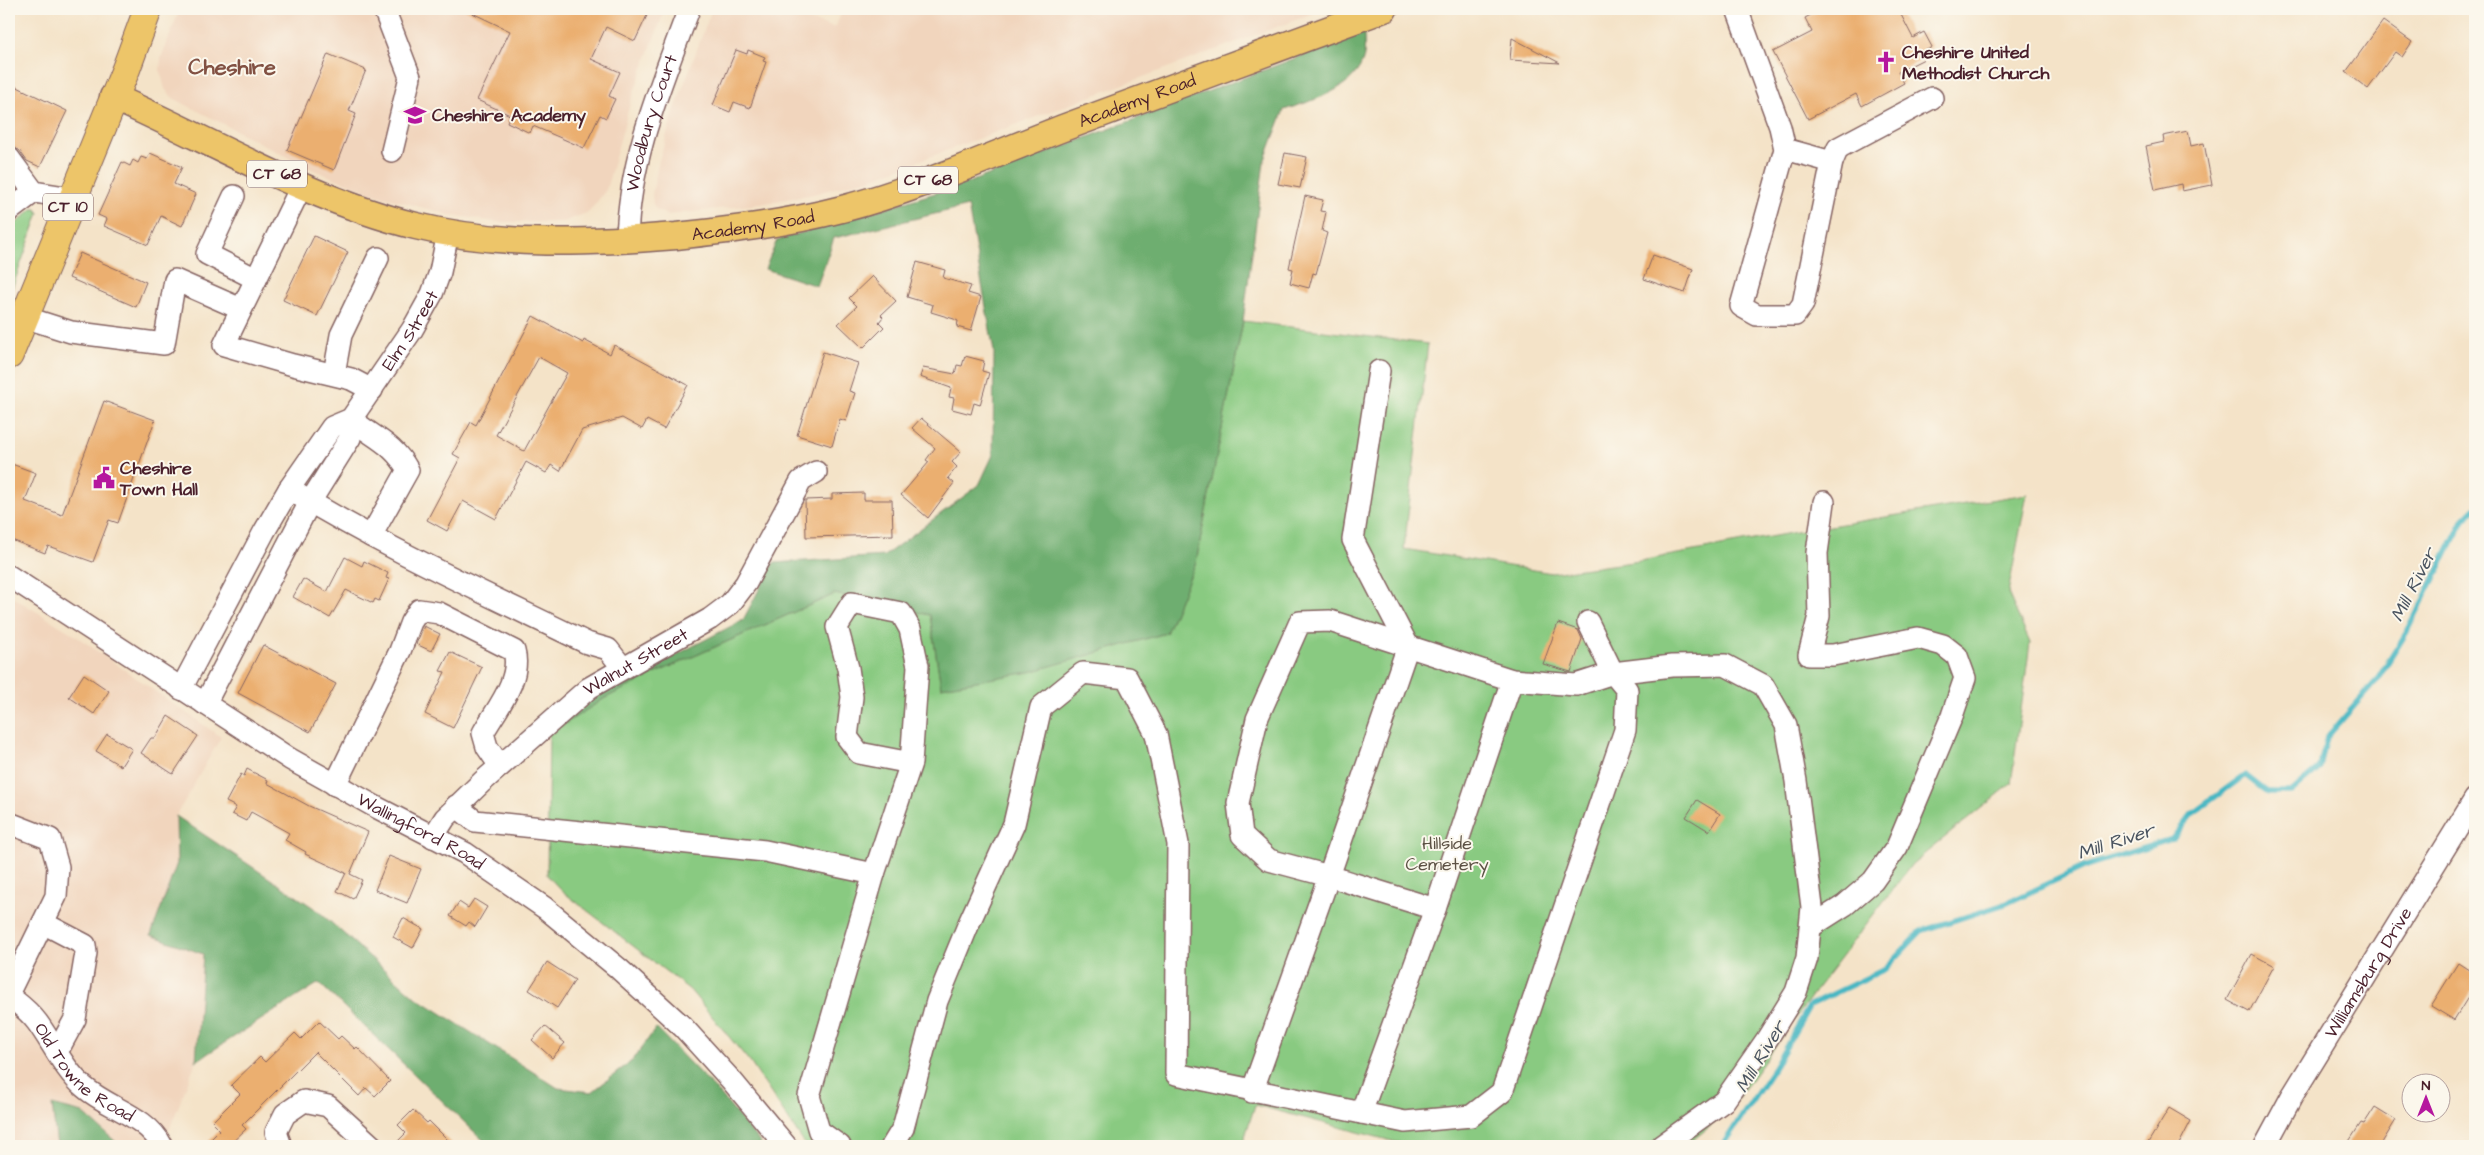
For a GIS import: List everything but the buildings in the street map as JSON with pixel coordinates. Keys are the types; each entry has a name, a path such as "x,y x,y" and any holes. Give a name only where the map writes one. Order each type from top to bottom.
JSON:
{"highway":[{"name":"CT 10","path":"9,355 148,9"}],"main road":[{"name":"Academy Road","path":"113,97 302,185 347,204 390,219 448,233 555,242 627,240 731,230 808,217 860,203 926,181 1384,9"}],"street":[{"path":"384,9 410,77 392,151"},
{"name":"Woodbury Court","path":"627,240 628,213 633,176 644,131 689,9"},
{"path":"1737,9 1780,127 1785,149 1741,306 1757,314 1795,316 1803,304 1832,162 1838,148 1932,98"},
{"path":"1785,149 1832,162"},
{"path":"9,158 34,192 72,198"},
{"path":"302,185 224,345 351,379 372,390"},
{"path":"9,211 34,192"},
{"path":"234,196 207,254 256,279"},
{"name":"Elm Street","path":"180,689 289,489 332,428 351,419 412,330 432,294 440,272 448,233"},
{"path":"334,374 341,335 378,258"},
{"path":"24,317 71,332 164,344 175,280 241,309"},
{"path":"1252,1092 1408,646 1353,540 1379,372"},
{"path":"351,419 369,434 389,444 400,456 408,470 371,536"},
{"name":"Elm Street","path":"205,704 310,502 350,438 351,419"},
{"name":"Walnut Street","path":"433,837 456,806 589,688 622,667 710,619 730,604 746,583 800,481 816,472"},
{"path":"289,489 371,536 587,643 608,649 622,667"},
{"path":"1812,926 1845,905 1873,881 1897,847 1952,716 1965,678 1957,656 1943,645 1918,638 1834,655 1809,655 1819,616 1817,553 1824,502"},
{"name":"Wallingford Road","path":"9,576 180,689 335,785 464,853 545,908 638,985 709,1054 786,1146"},
{"path":"840,1146 819,1131 809,1096 874,874 911,763 918,666 910,629 901,613 852,603 837,626 848,668 852,697 847,737 859,753 911,763"},
{"path":"227,604 250,615"},
{"path":"335,785 400,652 411,622 419,610 439,613 514,651 517,662 516,675 483,733 487,747 500,766"},
{"path":"1435,909 1329,876 1269,860 1242,835 1238,803 1257,719 1300,622 1330,621 1512,680 1576,685 1612,674 1672,666 1725,665 1763,685 1786,725 1812,907 1812,926 1807,958 1796,992 1724,1101 1661,1146"},
{"path":"892,1146 903,1128 937,1001 969,923 1014,824 1042,707 1083,673 1127,678 1156,734 1178,844 1176,1074 1252,1092 1405,1122 1471,1116 1502,1092 1625,730 1627,690 1612,674 1588,622"},
{"path":"1361,1113 1435,909 1512,680"},
{"name":"Williamsburg Drive","path":"2265,1146 2292,1096 2475,798"},
{"path":"456,806 475,821 765,852 874,874"},
{"path":"9,823 50,838 58,867 56,896 9,992"},
{"path":"43,923 85,945 86,953 75,1019 57,1052"},
{"name":"Old Towne Road","path":"9,996 36,1020 83,1087 137,1119 148,1128 162,1146"},
{"path":"281,1146 276,1132 285,1114 304,1101 328,1106 372,1146"}],"shaded area":[{"name":"Cheshire Academy","path":"180,9 665,9 631,100 606,190 589,212 563,222 497,222 451,215 376,195 309,168 173,98 165,89 160,70 161,58"},
{"path":"712,9 775,9 835,28 843,9 1325,9 873,178 813,194 760,204 667,215 656,209 653,204 652,195 658,164 673,114"},
{"path":"9,595 70,632 221,737 176,816 177,863 151,934 203,954 196,1061 163,1146 117,1146 116,1142 53,1105 57,1146 9,1146"}],"green space":[{"path":"1364,32 1364,56 1360,67 1352,77 1332,92 1284,110 1264,162 1243,321 1196,562 1166,633 1030,672 941,687 930,615 835,594 665,669 605,698 549,734 599,695 743,620 773,563 884,556 979,485 993,455 994,352 968,206 834,238 817,286 765,269 777,240 962,185"},
{"path":"32,209 36,209 39,213 9,297 9,230"},
{"name":"Hillside Cemetery","path":"1243,321 1428,344 1404,549 1552,573 1640,561 1818,528 2027,494 2008,593 2030,643 2011,784 1912,864 1813,994 1727,1113 1685,1146 1411,1146 1255,1105 1242,1146 806,1146 750,1062 690,990 562,891 547,875 549,734 605,698 665,669 835,594 930,615 941,687 1030,671 1166,633 1196,562"},
{"path":"176,816 317,910 414,996 558,1088 592,1092 633,1060 656,1028 719,1093 763,1146 497,1146 484,1141 319,983 196,1061 203,954 151,935 177,863"},
{"path":"52,1105 83,1113 116,1142 117,1146 57,1146"}],"waterway":[{"name":"Mill River","path":"1722,1146 1774,1068 1810,1005 1885,969 1921,931 2005,904 2086,866 2172,839 2192,814 2245,775 2267,792 2291,792 2320,767 2327,737 2377,680 2408,630 2464,519 2475,508"}],"place":[{"name":"Cheshire United Methodist Church","path":"1886,62"},
{"name":"Cheshire Academy","path":"415,115"},
{"name":"Cheshire Town Hall","path":"104,478"}],"district":[{"name":"Cheshire","path":"232,67"}]}
